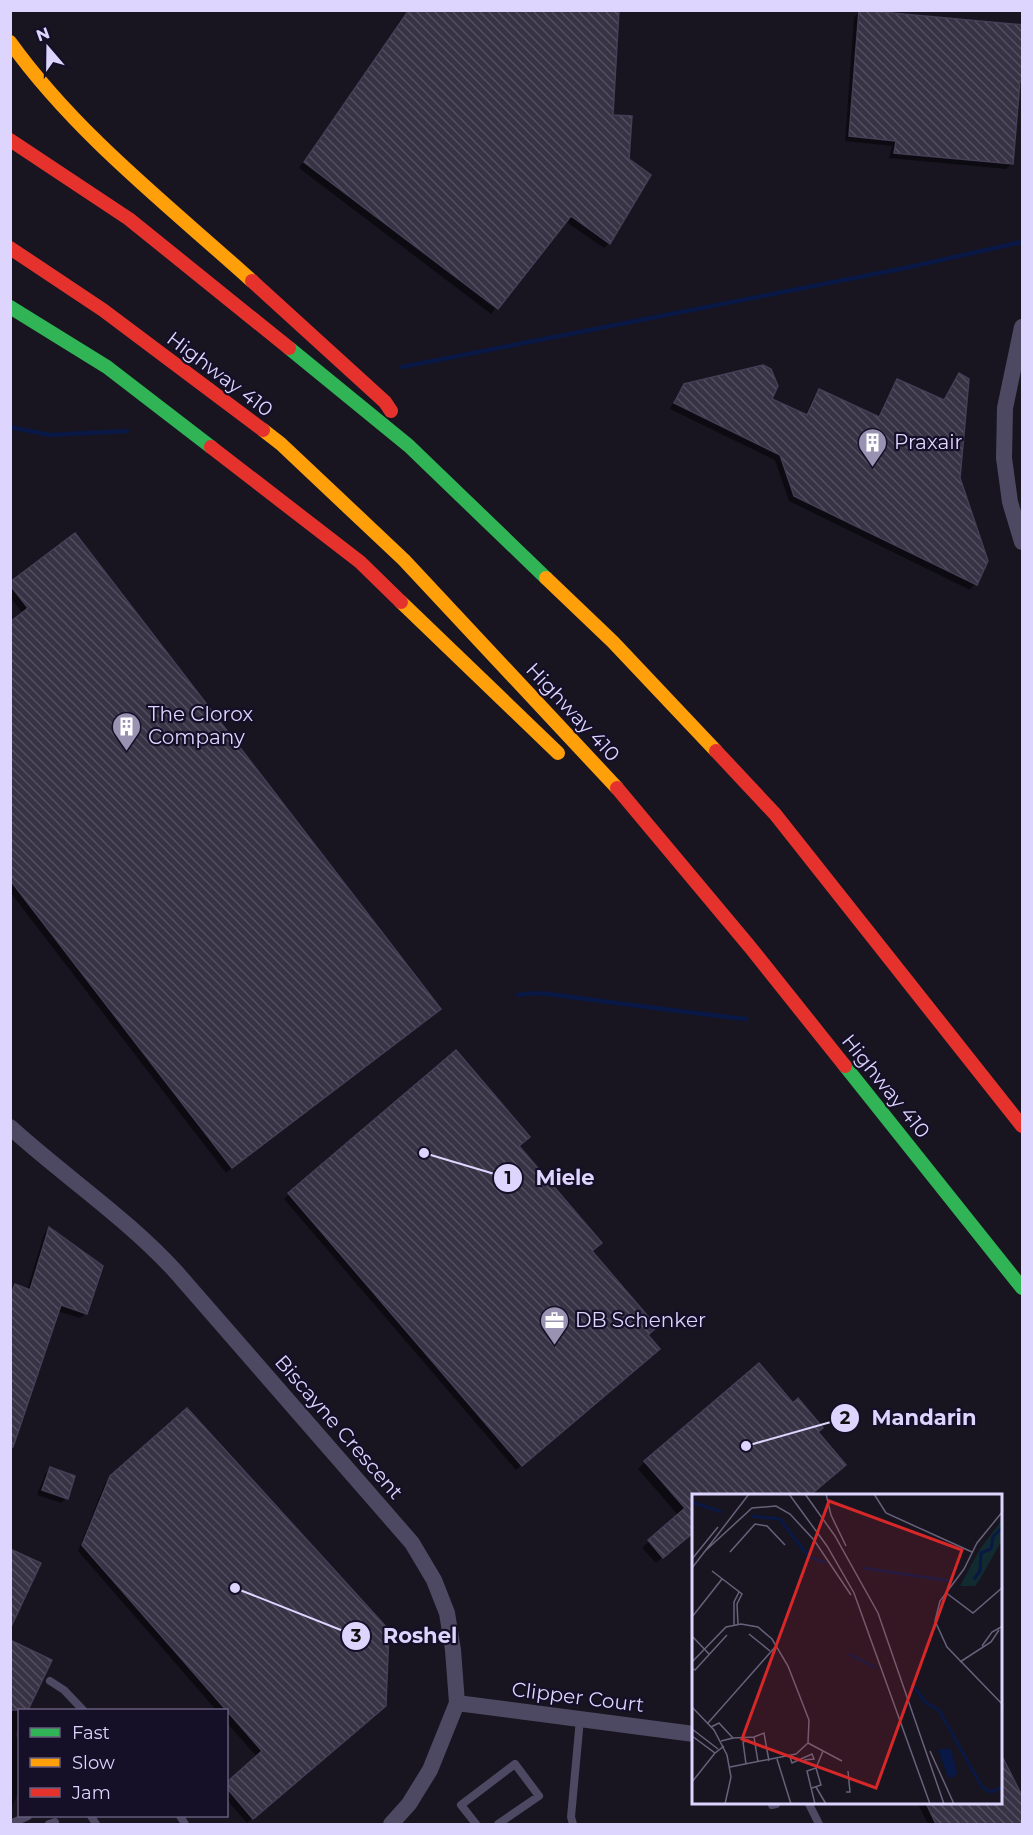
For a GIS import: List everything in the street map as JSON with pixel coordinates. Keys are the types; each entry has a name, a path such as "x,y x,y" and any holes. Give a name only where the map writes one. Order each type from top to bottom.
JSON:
{"highway":[{"path":"10,42 48,91 108,153 385,402 409,446"},
{"path":"10,140 129,219 409,446 613,642 775,814 1023,1126"},
{"name":"Highway 410","path":"10,248 103,310 281,444 404,561 629,801 750,947 1023,1288"},
{"path":"10,307 107,367 360,562 566,760"},
{"path":"592,782 629,801"}],"street":[{"path":"1022,332 1005,408 1004,458 1010,502 1023,542"},
{"name":"Biscayne Crescent","path":"10,1127 155,1248 412,1542 434,1580 447,1613 453,1650 457,1703 430,1770 409,1804 391,1824"},
{"name":"Clipper Court","path":"457,1703 692,1734"}],"lane":[{"path":"50,1681 64,1690 82,1709"},
{"path":"573,1824 571,1817 580,1719"},
{"path":"476,1824 461,1805 515,1764 539,1796 498,1824"},
{"path":"810,1805 819,1824"},
{"path":"10,1824 24,1817"}],"building":[{"path":"409,10 619,10 613,115 632,116 629,159 651,175 610,244 571,216 498,309 304,162"},
{"path":"859,10 1023,25 1023,81 1020,81 1013,164 894,153 896,141 849,136"},
{"name":"Praxair","path":"763,365 771,369 778,386 772,399 807,415 819,389 879,417 897,379 944,400 959,373 969,379 960,478 988,561 977,585 794,496 780,455 674,403 684,384"},
{"name":"The Clorox Company","path":"75,533 441,1009 232,1168 10,880 10,622 28,608 10,582"},
{"path":"456,1050 530,1137 519,1146 602,1243 592,1251 657,1327 648,1335 660,1349 522,1466 288,1193"},
{"path":"49,1227 103,1266 87,1314 61,1305 13,1447 10,1447 10,1297 15,1284 30,1290"},
{"path":"759,1363 793,1403 798,1398 823,1428 818,1432 846,1465 811,1494 692,1494 692,1534 663,1558 648,1540 685,1508 644,1461"},
{"path":"187,1408 389,1630 386,1706 253,1819 228,1789 228,1781 262,1751 228,1712 228,1709 225,1709 82,1545 110,1476"},
{"path":"50,1467 75,1476 68,1499 42,1490"},
{"path":"10,1549 41,1563 10,1629"},
{"path":"10,1640 52,1660 28,1709 10,1710"},
{"path":"1003,1758 1023,1798 1023,1824 936,1824 927,1805 1003,1805"}],"waterway":[{"path":"402,367 905,268 1022,242"},
{"path":"10,427 50,435 127,431"},
{"path":"518,995 552,994 746,1019"}],"traffic: fast":[{"path":"10,307 107,367 211,447"},
{"path":"289,348 409,446 546,578"},
{"path":"845,1066 1022,1288"}],"traffic: slow":[{"path":"10,42 36,76 94,138 156,197 252,281"},
{"path":"263,430 281,444 404,560 617,788"},
{"path":"546,578 613,642 716,751"},
{"path":"401,602 558,753"}],"traffic: jam":[{"path":"10,140 129,219 289,348"},
{"path":"10,248 103,310 263,430"},
{"path":"252,281 385,402 391,411"},
{"path":"211,447 360,562 401,602"},
{"path":"716,751 775,814 1022,1126"},
{"path":"617,788 750,947 845,1066"}],"place":[{"name":"Praxair","path":"873,468"},
{"name":"The Clorox Company","path":"127,752"},
{"name":"Miele","path":"424,1153"},
{"name":"DB Schenker","path":"554,1346"},
{"name":"Mandarin","path":"746,1446"},
{"name":"Roshel","path":"235,1588"}]}
